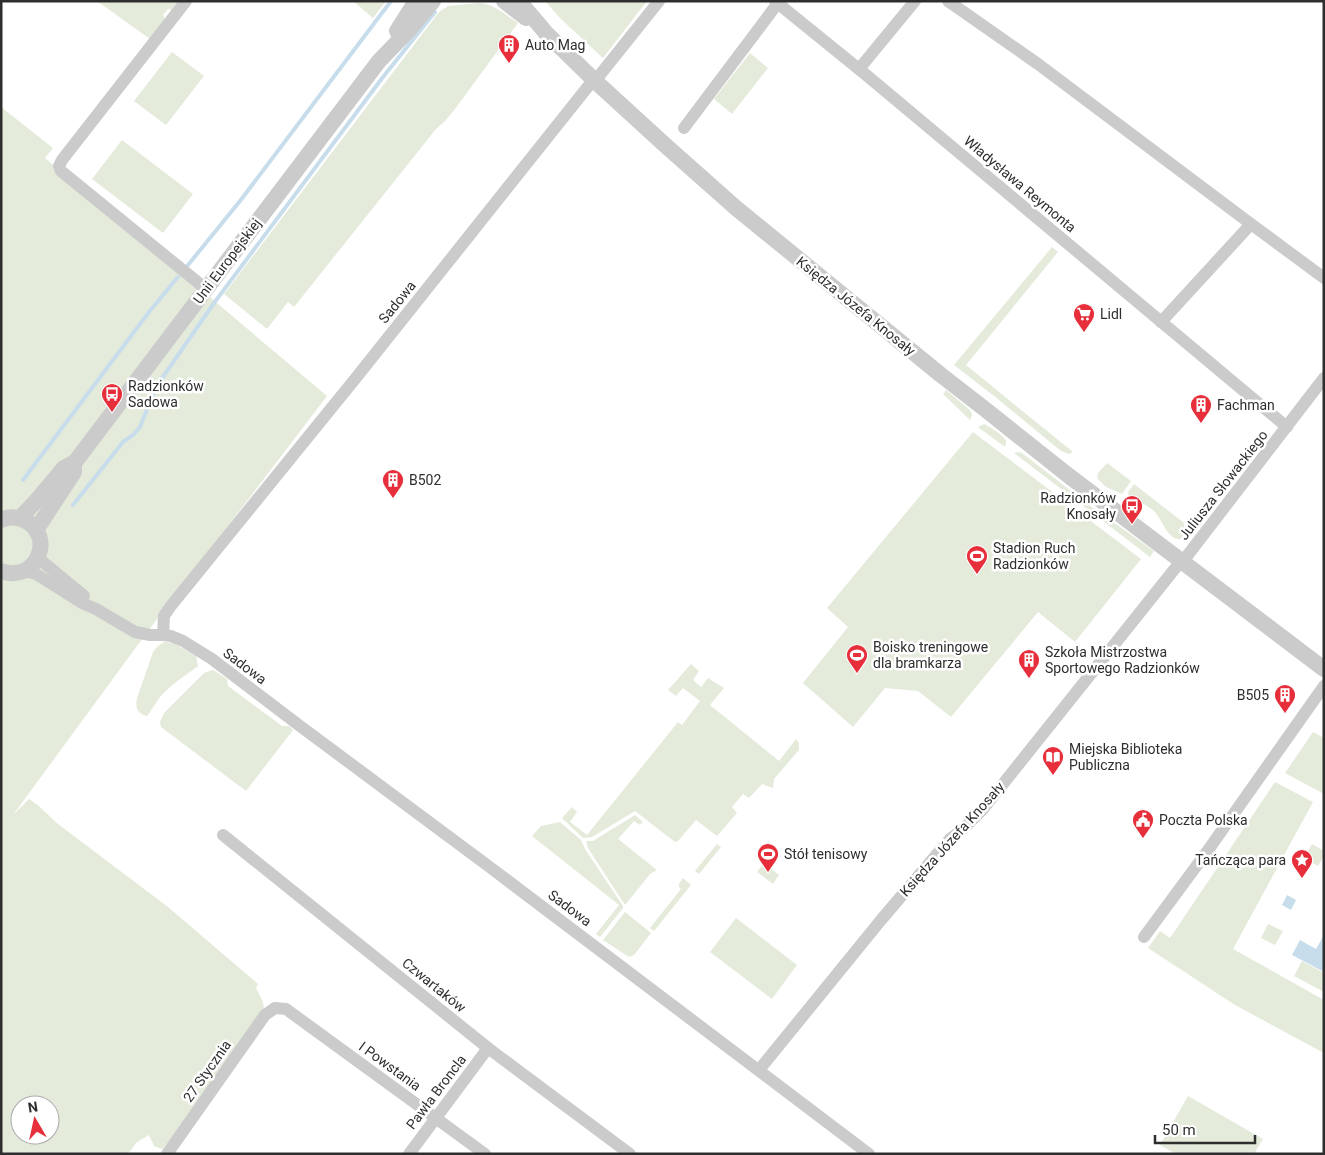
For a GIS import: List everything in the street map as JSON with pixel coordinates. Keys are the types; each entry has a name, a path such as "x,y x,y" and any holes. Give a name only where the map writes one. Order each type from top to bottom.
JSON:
{"street":[{"path":"186,1 59,166 62,172 206,289"},
{"name":"Unii Europejskiej","path":"20,518 64,468 75,462 379,61 416,1"},
{"name":"Unii Europejskiej","path":"379,61 409,30 433,1"},
{"name":"Księdza Józefa Knosały","path":"504,1 546,33"},
{"name":"Księdza Józefa Knosały","path":"519,1 546,33 595,80 736,208 941,375 1069,476 1324,669"},
{"path":"595,80 659,1"},
{"path":"859,69 915,1"},
{"path":"948,1 1038,64 1324,278"},
{"name":"Władysława Reymonta","path":"684,128 776,2 1287,426"},
{"name":"Sadowa","path":"595,80 170,607 164,616 163,635 183,641 212,659 869,1154"},
{"path":"1161,322 1251,224"},
{"name":"Juliusza Słowackiego","path":"1182,561 1324,378"},
{"name":"Unii Europejskiej","path":"36,530 74,472 75,462"},
{"path":"1,520 12,517 29,522 36,530 41,543 38,558 32,566 15,574 3,574"},
{"path":"38,558 86,598 96,609"},
{"name":"Księdza Józefa Knosały","path":"759,1070 881,920 950,839 983,809 1182,561"},
{"path":"24,571 36,574 82,603 135,632 163,635"},
{"path":"1144,937 1206,854 1324,686"},
{"name":"Czwartaków","path":"223,835 488,1048 630,1154"},
{"name":"I Powstania","path":"275,1008 286,1009 485,1154"},
{"name":"27 Stycznia","path":"167,1154 265,1015 275,1008"},
{"name":"Pawła Broncla","path":"409,1154 488,1048"}],"green space":[{"path":"97,1 179,1 173,10 168,9 163,15 165,19 150,39"},
{"path":"353,1 386,1 373,18"},
{"path":"545,1 647,1 603,58 560,18"},
{"path":"479,3 495,8 518,23 455,109 436,129 294,307 288,302 267,329 224,294 439,12 448,6"},
{"path":"172,52 204,76 166,125 134,101"},
{"path":"750,53 768,68 732,114 714,99"},
{"path":"1,107 53,148 45,158 327,396 148,631 13,815 29,799 58,824 168,907 258,984 256,988 263,1002 264,1009 176,1133 162,1149 154,1146 149,1135 137,1142 128,1154 1,1154"},
{"path":"122,140 193,194 163,233 92,179"},
{"path":"1052,247 1058,252 966,365 1073,452 1069,454 1061,451 954,365"},
{"path":"946,390 970,410 972,415 970,420 943,394"},
{"path":"984,424 995,430 1005,439 1005,447 978,427"},
{"name":"Stadion Ruch Radzionków","path":"973,432 1141,559 1075,642 1038,612 951,717 918,691 885,688 853,727 803,683 848,627 827,608"},
{"path":"1014,453 1022,453 1089,505 1154,551 1150,557"},
{"path":"1107,463 1131,481 1122,494 1106,487 1097,478 1098,473"},
{"path":"1134,484 1184,523 1184,535 1181,539 1172,537 1154,511 1129,497 1128,492"},
{"path":"164,642 173,643 196,656 198,666 164,693 147,716 141,714 138,710 137,698 153,652"},
{"path":"691,664 699,671 693,680 701,687 708,678 724,688 710,705 779,761 796,739 799,743 799,750 774,779 773,788 762,784 749,798 743,794 732,807 737,813 717,836 696,820 675,842 635,811 592,837 583,838 562,818 572,807 577,812 570,822 587,835 678,722 682,725 700,701 683,688 676,696 668,690"},
{"path":"213,670 227,679 228,686 282,726 289,726 293,730 246,791 161,727 160,722 164,713 204,673"},
{"path":"1313,732 1324,738 1324,794 1285,773"},
{"path":"1275,782 1313,802 1233,949 1324,1000 1324,1053 1235,1005 1148,948 1160,931 1170,938"},
{"path":"635,815 643,822 640,825 634,821 618,839 657,870 650,874 625,905 588,848 586,841 593,841"},
{"path":"560,822 581,840 623,906 600,937 596,934 619,905 532,836 541,826"},
{"path":"717,844 721,847 699,874 695,871"},
{"path":"1312,844 1324,851 1324,856 1318,866 1304,858"},
{"name":"Stół tenisowy","path":"764,863 779,875 773,884 757,872"},
{"path":"683,878 691,885 654,931 650,928 681,889 679,884"},
{"path":"625,912 651,933 634,955 629,957 603,940"},
{"path":"736,918 797,965 772,999 710,952"},
{"path":"1268,924 1283,931 1275,945 1261,938"},
{"path":"1302,961 1324,973 1324,992 1294,976"},
{"path":"1188,1096 1263,1139 1254,1154 1176,1154 1160,1145"}],"water":[{"path":"1287,895 1296,900 1291,910 1282,905"},
{"path":"1324,935 1324,972 1292,955 1300,940 1316,949"}],"waterway":[{"path":"188,265 240,201 391,1"},
{"path":"73,505 123,442 140,427 156,387 214,303 383,77 435,12"},
{"path":"23,480 149,312 178,277"}],"place":[{"name":"Auto Mag","path":"509,64"},
{"name":"Lidl","path":"1084,333"},
{"name":"Radzionków Sadowa","path":"112,413"},
{"name":"Fachman","path":"1201,424"},
{"name":"B502","path":"393,499"},
{"name":"Radzionków Knosały","path":"1132,525"},
{"name":"Stadion Ruch Radzionków","path":"977,575"},
{"name":"Boisko treningowe dla bramkarza","path":"857,674"},
{"name":"Szkoła Mistrzostwa Sportowego Radzionków","path":"1029,679"},
{"name":"B505","path":"1285,714"},
{"name":"Miejska Biblioteka Publiczna","path":"1053,776"},
{"name":"Poczta Polska","path":"1143,839"},
{"name":"Stół tenisowy","path":"768,873"},
{"name":"Tańcząca para","path":"1302,879"}]}
